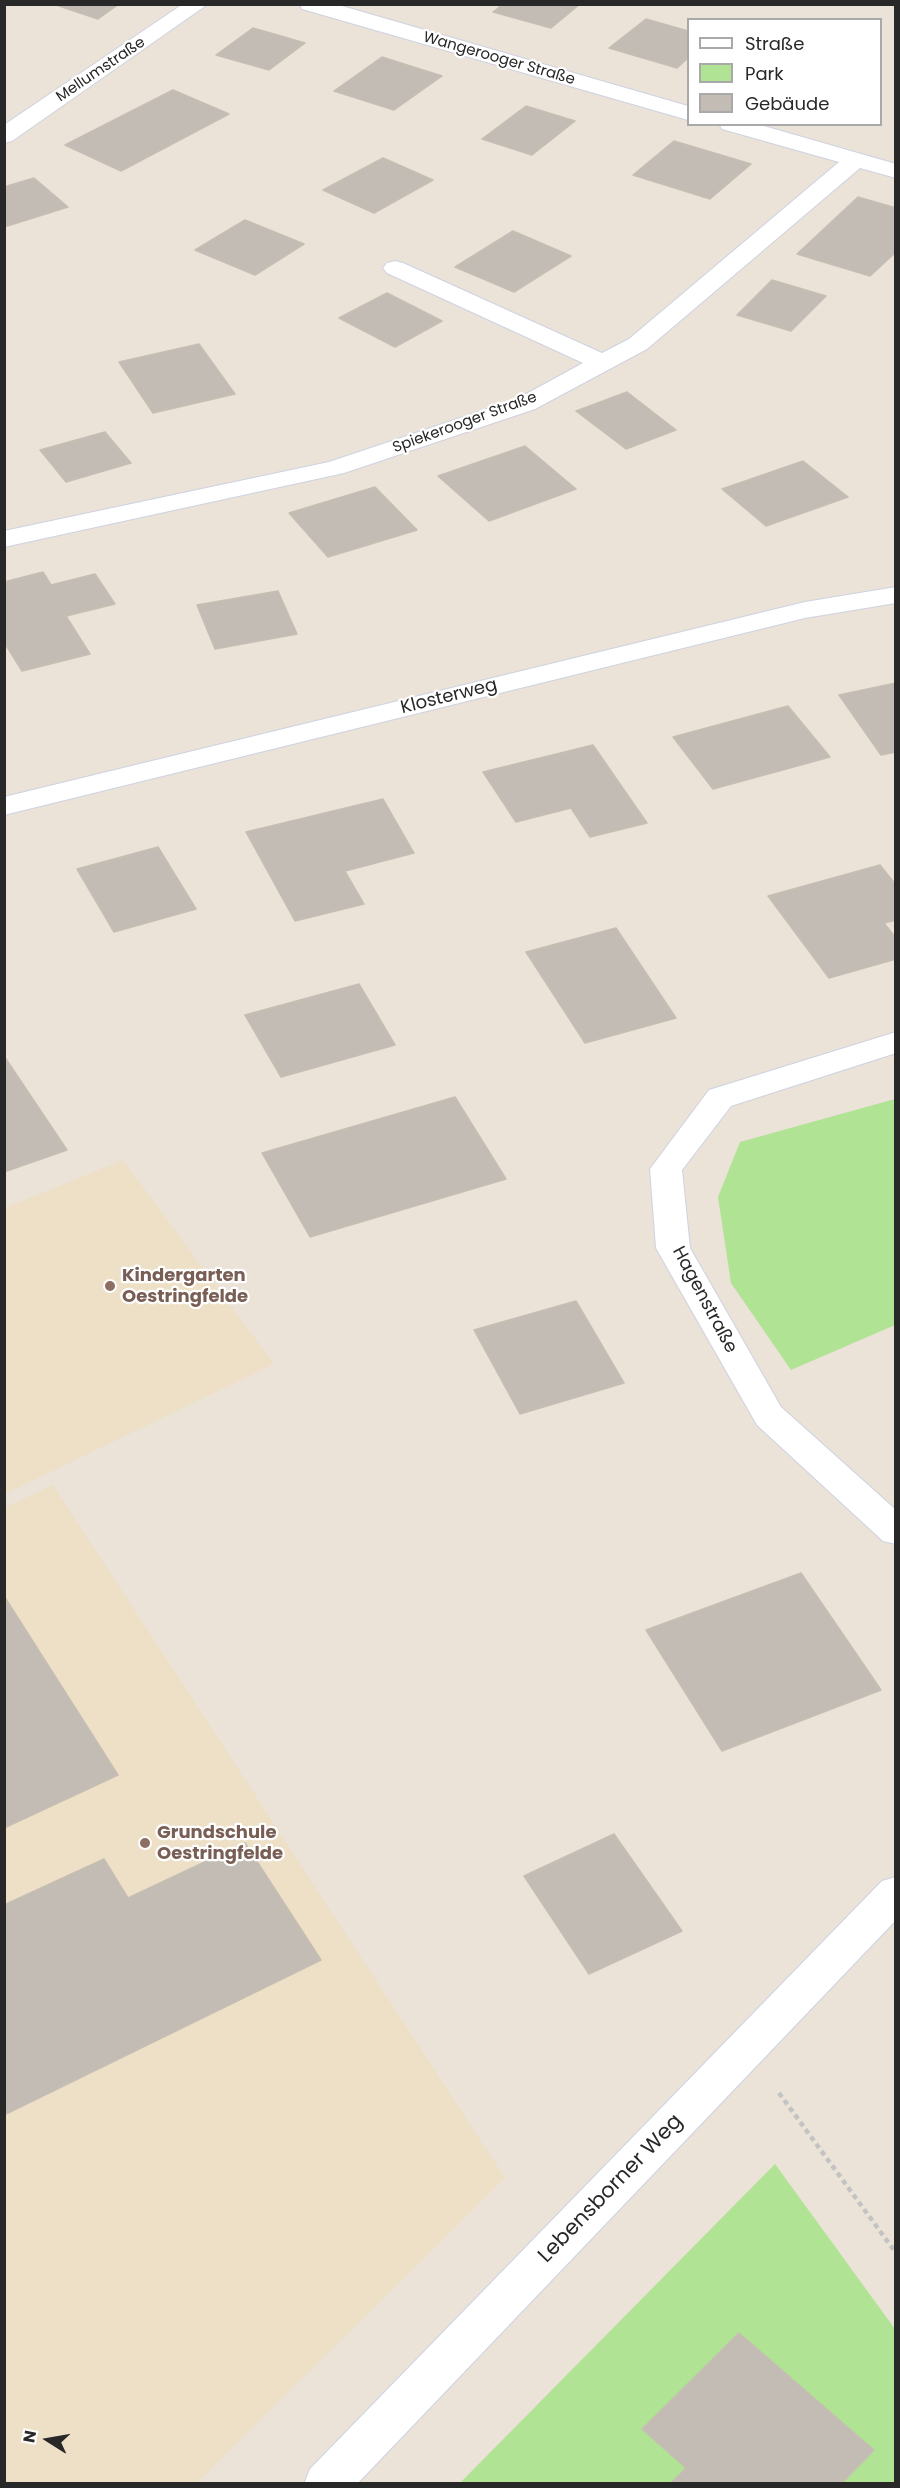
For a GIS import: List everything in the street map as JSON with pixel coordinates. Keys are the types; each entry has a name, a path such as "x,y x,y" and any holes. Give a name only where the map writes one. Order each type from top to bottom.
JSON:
{"street":[{"name":"Mellumstraße","path":"4,136 198,4"},
{"name":"Wangerooger Straße","path":"310,4 687,112"},
{"path":"737,126 896,171"},
{"name":"Spiekerooger Straße","path":"4,539 335,468 526,404 638,344 855,160"},
{"path":"395,268 603,363"},
{"name":"Klosterweg","path":"4,806 794,613 896,595"},
{"name":"Hagenstraße","path":"896,1042 720,1098 666,1169 673,1248 769,1416 896,1531"},
{"name":"Lebensborner Weg","path":"326,2484 896,1893"}],"path":[{"path":"747,2048 896,2253"}],"shaded area":[{"name":"Kindergarten Oestringfelde","path":"123,1160 274,1364 5,1494 5,1208"},
{"name":"Grundschule Oestringfelde","path":"53,1485 505,2178 197,2483 5,2483 4,1508"}],"green space":[{"path":"895,1099 895,1325 791,1370 731,1283 718,1197 740,1142"},
{"path":"775,2164 895,2329 895,2483 459,2484"}],"building":[{"path":"53,4 119,4 98,19"},
{"path":"503,4 580,4 551,28 493,12"},
{"path":"646,19 687,31 687,59 677,68 609,48"},
{"path":"253,28 305,43 269,70 216,55"},
{"path":"382,57 442,76 394,110 334,91"},
{"path":"173,90 229,114 121,171 65,145"},
{"path":"526,106 575,121 532,155 482,139"},
{"path":"674,141 751,164 710,199 633,175"},
{"path":"383,158 433,180 374,213 323,190"},
{"path":"34,178 68,207 4,227 4,187"},
{"path":"858,197 896,208 896,252 870,276 797,254"},
{"path":"245,220 304,244 255,275 195,250"},
{"path":"513,231 571,256 514,292 455,267"},
{"path":"772,280 826,296 791,331 737,315"},
{"path":"387,293 442,321 395,347 339,318"},
{"path":"199,344 235,394 153,413 119,362"},
{"path":"627,392 676,430 626,449 576,411"},
{"path":"105,432 131,463 66,482 40,450"},
{"path":"525,446 576,489 489,521 438,476"},
{"path":"803,461 848,497 766,526 722,489"},
{"path":"375,487 417,530 328,557 289,513"},
{"path":"43,572 51,585 95,574 115,604 66,616 90,654 22,671 4,642 4,582"},
{"path":"278,591 297,634 215,649 197,605"},
{"path":"896,683 896,752 881,755 839,695"},
{"path":"788,706 830,757 713,789 673,737"},
{"path":"593,745 647,823 590,837 571,808 516,822 483,772"},
{"path":"383,799 414,853 345,871 364,904 295,921 246,832"},
{"path":"158,847 196,909 114,932 77,869"},
{"path":"880,865 896,885 896,920 884,923 896,938 896,959 829,978 768,896"},
{"path":"616,928 676,1018 585,1043 526,952"},
{"path":"359,984 395,1045 281,1077 245,1015"},
{"path":"4,1056 67,1150 4,1172"},
{"path":"455,1097 506,1179 310,1237 262,1153"},
{"path":"576,1301 624,1383 520,1414 474,1330"},
{"path":"801,1573 881,1690 722,1751 646,1630"},
{"path":"4,1596 118,1775 4,1828"},
{"path":"614,1834 682,1931 589,1974 524,1876"},
{"path":"245,1843 321,1960 4,2115 4,1905 104,1859 128,1898"},
{"path":"739,2333 874,2450 841,2484 670,2484 686,2468 642,2429"}],"place":[{"name":"Kindergarten Oestringfelde","path":"110,1286"},
{"name":"Grundschule Oestringfelde","path":"145,1843"}]}
